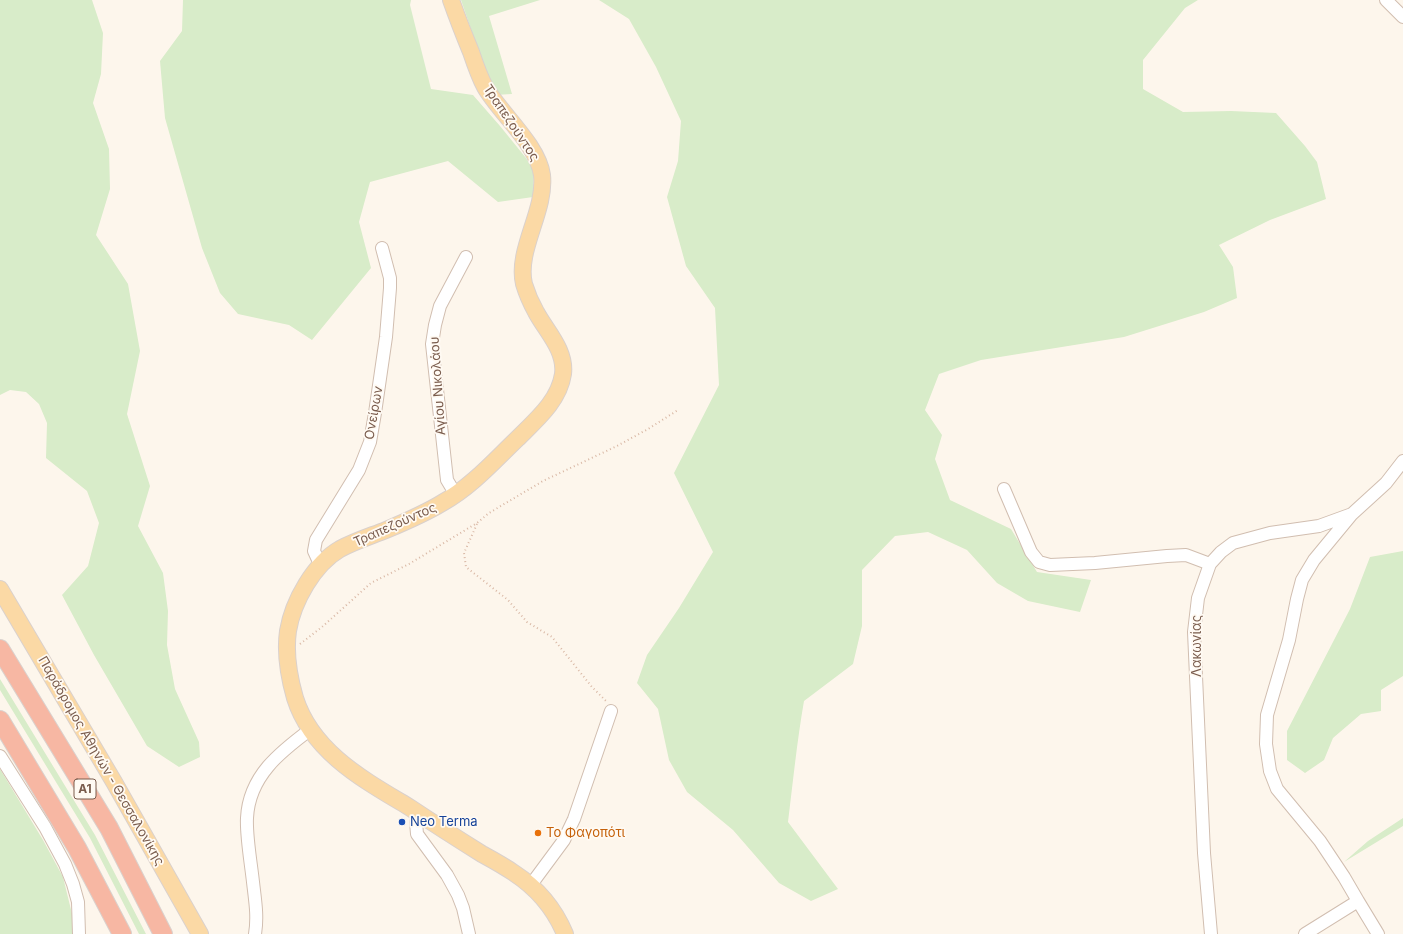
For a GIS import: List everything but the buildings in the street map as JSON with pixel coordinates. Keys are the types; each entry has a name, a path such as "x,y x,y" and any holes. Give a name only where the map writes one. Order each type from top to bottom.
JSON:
{"highway":[{"name":"Α1","path":"0,649 108,828 163,934"},
{"path":"0,720 77,848 122,934"}],"main road":[{"name":"Τραπεζούντος","path":"451,0 485,86 505,115 531,148 540,164 542,190 538,211 524,256 522,277 531,303 558,348 562,359 563,371 553,400 540,416 484,471 456,495 413,519 357,541 339,550 320,564 307,584 292,614 288,631 288,652 291,682 296,701 311,729 329,752 348,769 517,874 544,900 554,912 565,934"},
{"name":"Παράδρομος Αθηνών - Θεσσαλονίκης","path":"0,588 114,782 200,934"}],"street":[{"path":"1386,0 1403,18"},
{"name":"Ονείρων","path":"320,564 314,551 316,540 359,470 370,442 376,413 386,337 390,288 389,273 382,248"},
{"name":"Αγίου Νικολάου","path":"456,495 447,480 432,344 440,306 466,257"},
{"name":"Λακωνίας","path":"1211,934 1204,853 1194,632 1198,598 1210,564 1221,552 1233,543 1270,533 1319,526 1352,514 1386,483 1403,461"},
{"path":"1004,488 1030,552 1039,562 1050,565 1095,563 1186,555 1210,564"},
{"path":"1352,514 1314,560 1302,580 1289,640 1267,715 1266,744 1270,771 1277,789 1320,841 1344,877 1378,934"},
{"path":"530,886 564,840 574,819 611,711"},
{"path":"255,934 257,914 247,819 249,801 257,783 268,765 284,748 311,729"},
{"path":"0,756 45,827 65,864 78,902 79,934"},
{"path":"419,814 416,822 417,834 447,875 458,895 469,934"},
{"path":"1305,934 1358,901"}],"path":[{"path":"288,652 304,642 322,627 370,583 410,564 478,523 489,513 543,481 617,446 678,410"},
{"path":"478,523 464,553 466,567 508,600 528,622 552,637 592,687 608,703 611,711"}],"green space":[{"path":"0,0 92,0 103,33 101,74 93,103 109,149 110,189 96,235 128,284 140,351 127,414 150,486 138,526 163,573 168,611 167,645 175,689 199,742 200,757 179,767 147,746 94,655 62,595 88,566 99,523 87,491 46,458 47,423 39,404 26,392 10,390 0,395"},
{"path":"183,0 411,0 410,5 431,89 473,95 526,158 534,171 533,197 498,202 448,161 370,182 359,222 371,268 312,340 289,325 238,314 220,293 202,248 165,118 160,61 182,31"},
{"path":"461,0 540,0 489,16 512,94 495,95"},
{"path":"599,0 1198,0 1185,8 1143,60 1143,89 1183,112 1231,111 1276,113 1317,162 1326,199 1270,220 1219,245 1233,267 1237,298 1204,312 1124,337 981,360 939,374 925,410 942,435 935,459 950,500 1011,529 1037,572 1091,580 1080,612 1028,601 997,583 967,550 928,532 895,536 862,570 862,626 853,664 804,701 797,746 788,822 838,889 811,901 779,883 733,830 687,792 669,760 658,709 637,683 647,655 679,608 713,552 674,473 719,385 715,308 686,266 667,197 678,161 681,121 656,67 629,19"},
{"path":"1403,551 1403,676 1381,690 1381,711 1361,714 1333,738 1324,760 1305,773 1287,760 1287,731 1350,609 1370,557"},
{"path":"0,679 95,835 146,934 139,934 90,838 0,690"},
{"path":"0,769 43,840 63,877 73,918 73,934 0,934"},
{"path":"1403,818 1403,826 1344,862 1368,841"}],"place":[{"name":"Neo Terma","path":"402,822"},
{"name":"Το Φαγοπότι","path":"538,833"}]}
